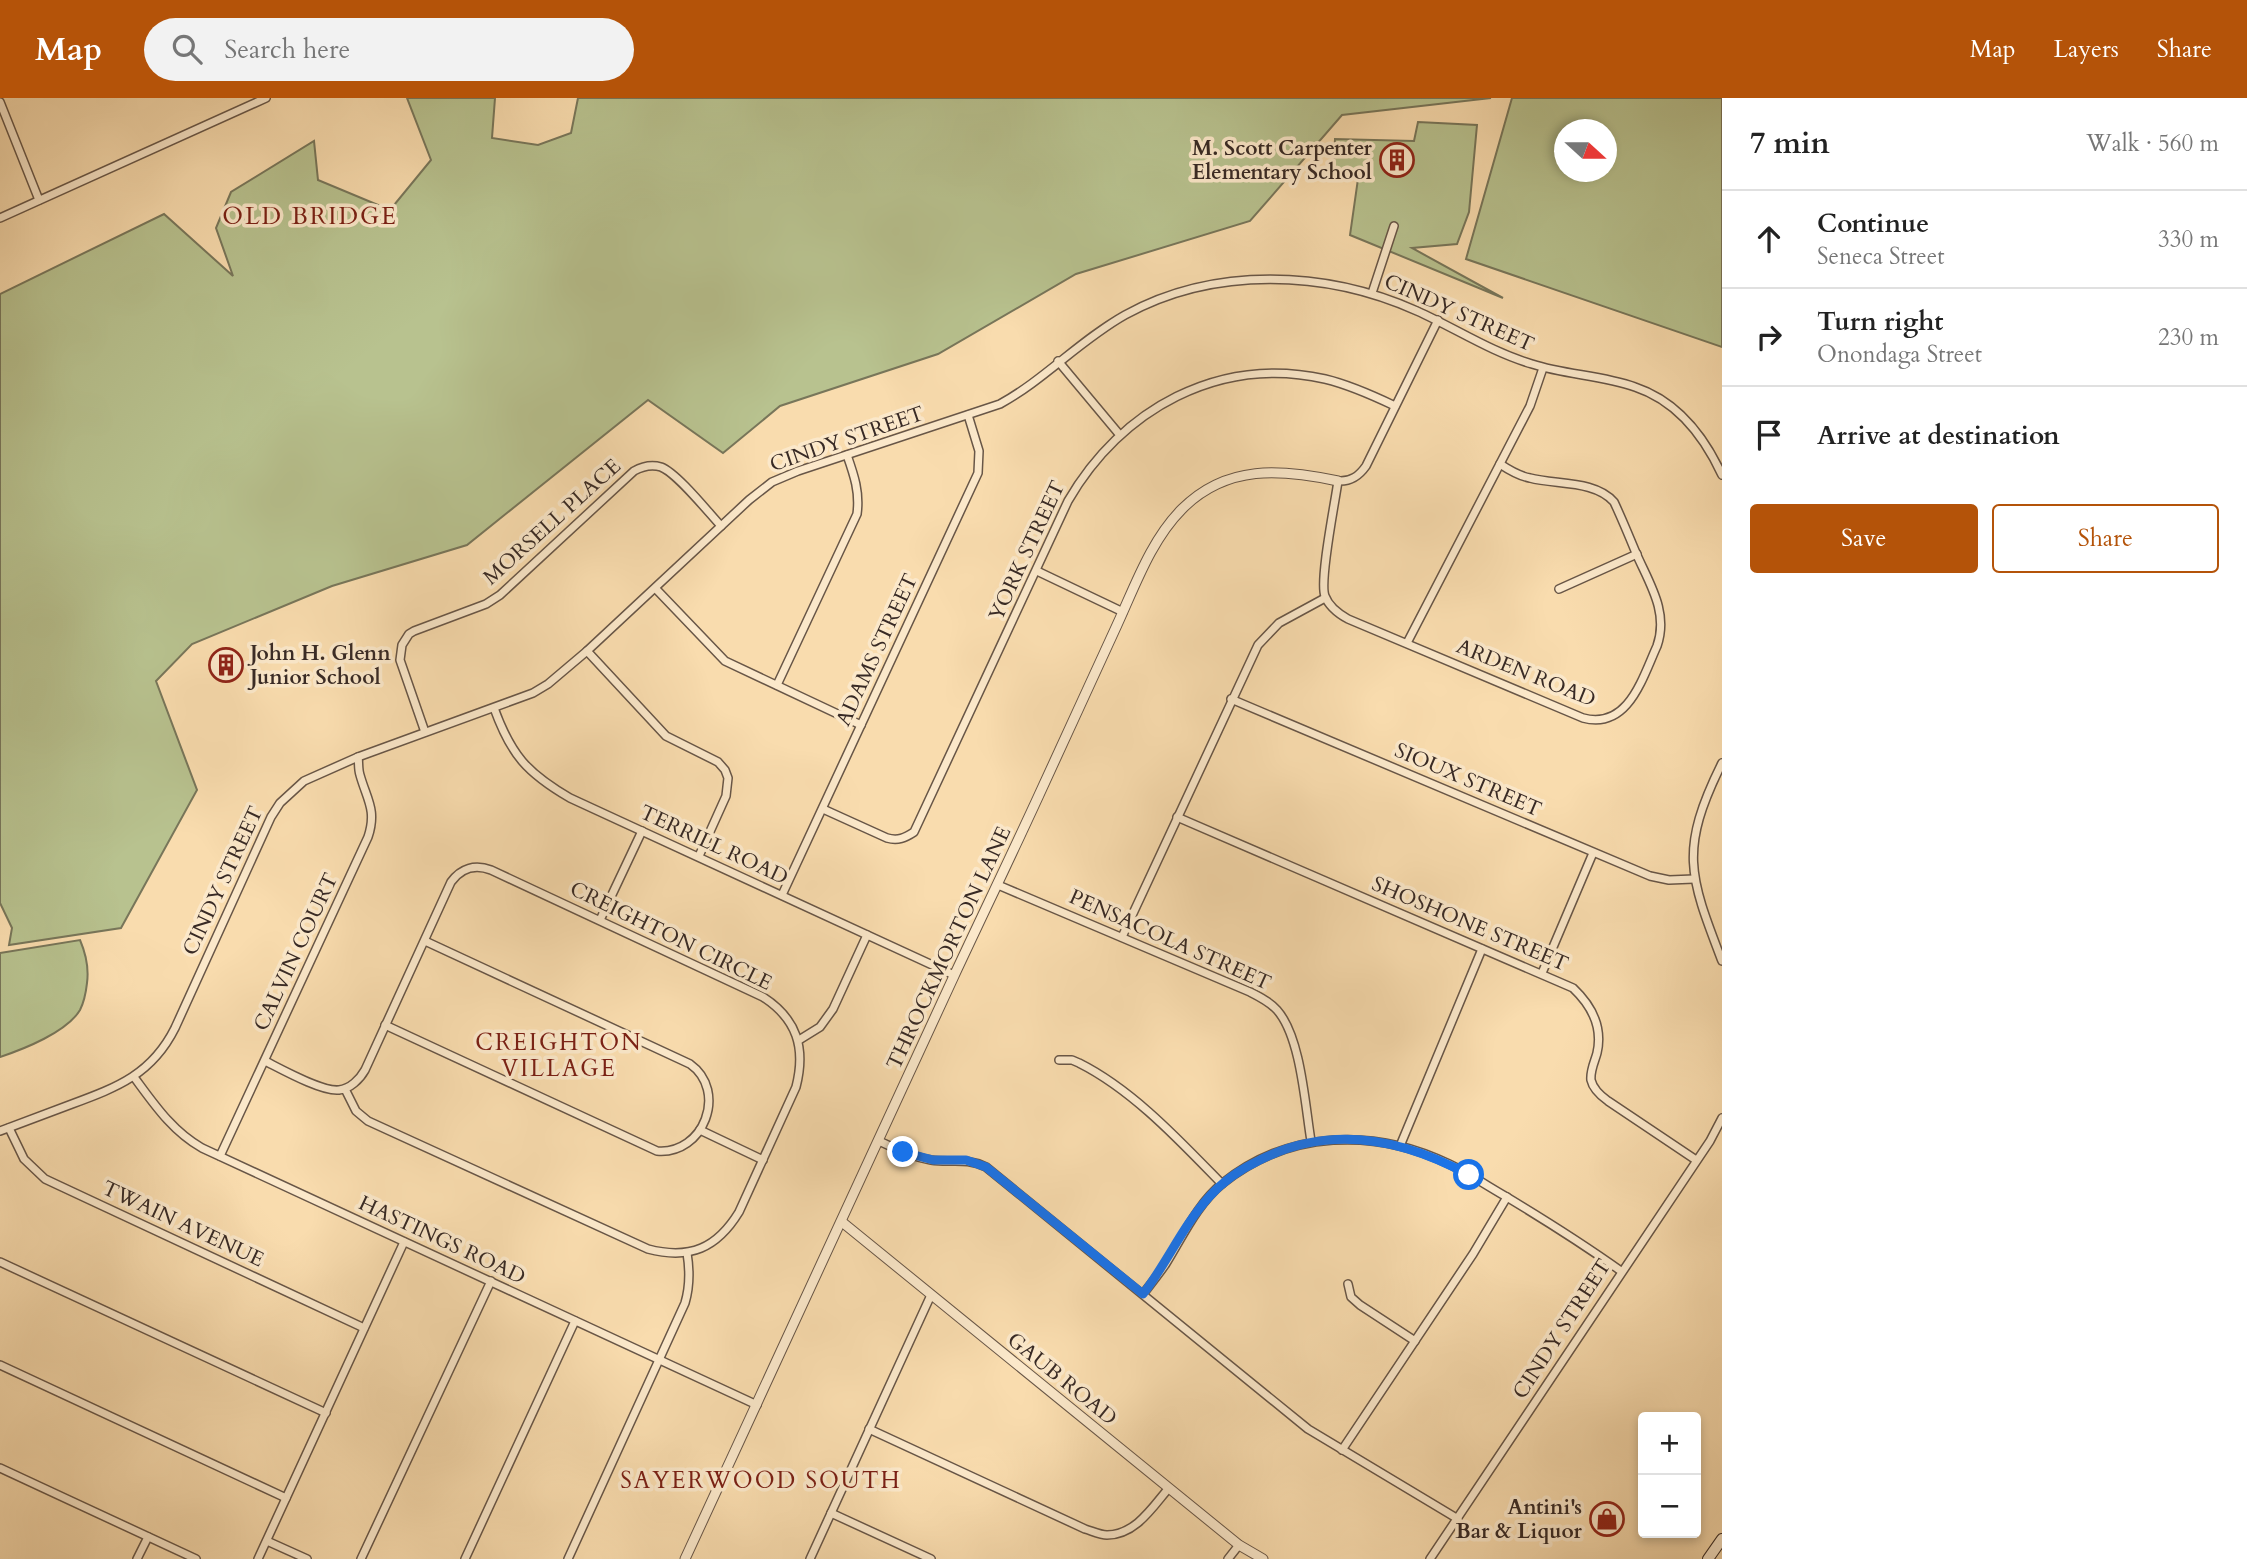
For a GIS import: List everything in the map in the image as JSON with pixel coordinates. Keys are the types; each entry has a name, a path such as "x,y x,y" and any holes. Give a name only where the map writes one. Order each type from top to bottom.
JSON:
{"main road":[{"path":"1708,1559 1722,1539"}],"street":[{"path":"0,218 267,98"},
{"path":"0,102 39,201"},
{"path":"1371,293 1394,226"},
{"name":"CINDY STREET","path":"0,1131 107,1091 134,1077 157,1056 170,1037 271,817 280,803 304,781 358,757 533,693 548,684 587,651 772,482 1000,404 1126,314 1167,297 1208,286 1261,280 1299,280 1371,293 1438,320 1501,352 1543,368 1624,383 1656,396 1698,433 1722,475"},
{"path":"1122,937 1251,656 1267,633 1279,623 1325,598 1322,586 1338,481 1352,479 1366,466 1438,320"},
{"path":"1058,361 1119,434"},
{"path":"1407,643 1530,406 1543,368"},
{"name":"YORK STREET","path":"823,809 887,838 905,838 914,832 1076,487 1119,434 1158,407 1199,387 1264,374 1323,379 1362,390 1395,405"},
{"name":"ADAMS STREET","path":"782,895 978,473 979,451 968,415"},
{"path":"777,685 856,514 859,499 847,455"},
{"name":"ARDEN ROAD","path":"1325,598 1338,613 1583,718 1601,721 1612,718 1628,705 1660,638 1659,604 1637,554 1614,502 1603,492 1526,477 1500,464"},
{"name":"MORSELL PLACE","path":"425,732 400,660 400,649 409,634 486,604 500,595 634,471 651,465 667,470 721,526"},
{"name":"THROCKMORTON LANE","path":"685,1559 954,975 1164,530 1182,509 1204,491 1232,479 1261,472 1296,473 1338,481"},
{"path":"1559,589 1637,554"},
{"path":"1037,571 1124,612"},
{"path":"656,589 725,661 861,724"},
{"path":"587,651 666,736 710,757 725,770 728,787 726,796 699,856"},
{"name":"SIOUX STREET","path":"1231,699 1656,878 1694,879"},
{"name":"TERRILL ROAD","path":"494,708 510,746 524,765 538,778 570,798 954,975"},
{"name":"CALVIN COURT","path":"220,1156 368,837 373,820 372,810 359,772 358,757"},
{"path":"1722,763 1720,773 1706,797 1696,828 1692,854 1694,879 1702,908 1722,961"},
{"name":"SHOSHONE STREET","path":"1177,817 1573,988 1592,1010 1598,1038 1591,1074 1595,1089 1608,1101 1696,1160"},
{"path":"600,920 642,831"},
{"path":"1542,973 1593,853"},
{"name":"CREIGHTON CIRCLE","path":"345,1089 362,1075 454,877 475,867 486,868 763,997 783,1013 799,1040"},
{"name":"PENSACOLA STREET","path":"998,885 1250,992 1271,1004 1291,1032 1311,1141"},
{"path":"265,1061 327,1089 345,1089 356,1111 368,1121 648,1249 673,1254 687,1253 706,1246 728,1229 739,1212 796,1087 801,1064 799,1040 820,1027 833,1009 867,935"},
{"path":"385,1026 657,1151 681,1148 700,1130 707,1109 709,1090 702,1075 690,1064 425,941"},
{"path":"1400,1146 1482,948"},
{"path":"1059,1059 1079,1063 1122,1091 1174,1134 1222,1184"},
{"name":"HASTINGS ROAD","path":"134,1077 162,1115 192,1142 757,1405"},
{"name":"CINDY STREET","path":"1430,1559 1710,1141 1722,1118"},
{"name":"TWAIN AVENUE","path":"9,1128 24,1159 46,1179 364,1328"},
{"path":"700,1130 762,1160"},
{"path":"1143,1294 1197,1211 1222,1184 1272,1154 1311,1141 1356,1140 1400,1146 1448,1164 1562,1230 1621,1271"},
{"path":"879,1141 924,1159 966,1160 986,1167 1308,1429 1458,1519"},
{"path":"1342,1450 1473,1254 1507,1197"},
{"name":"GAUB ROAD","path":"842,1222 1168,1489 1239,1545 1263,1559"},
{"path":"258,1559 404,1242"},
{"path":"568,1559 685,1303 690,1289 687,1253"},
{"path":"0,1262 326,1413"},
{"path":"361,1559 491,1281"},
{"path":"1348,1284 1351,1297 1360,1305 1415,1341"},
{"path":"810,1559 931,1295"},
{"path":"465,1559 575,1321"},
{"path":"0,1365 286,1498"},
{"path":"869,1429 1085,1530 1105,1536 1123,1532 1138,1524 1168,1489"},
{"path":"0,1468 196,1559"},
{"path":"831,1513 931,1559"},
{"path":"137,1559 148,1537"},
{"path":"267,1541 307,1559"},
{"path":"1227,1559 1239,1545"}],"green space":[{"path":"407,98 495,98 492,138 538,145 571,133 578,98 1491,98 1342,115 1250,221 1076,274 938,354 780,406 723,453 648,400 467,545 332,586 192,644 156,681 197,790 121,928 9,945 12,928 0,903 0,294 164,214 233,276 216,228 231,192 314,141 318,180 390,210 431,160"},
{"path":"1512,98 1722,98 1722,347 1466,259"},
{"path":"1418,122 1477,125 1469,212 1457,244 1412,248 1503,298 1350,235 1358,179 1333,177 1335,139 1414,141"},
{"path":"80,940 88,972 80,1010 65,1026 55,1032 0,1057 0,953"}],"place":[{"name":"M. Scott Carpenter Elementary School","path":"1397,160"},
{"name":"John H. Glenn Junior School","path":"226,665"},
{"name":"Antini's Bar & Liquor","path":"1607,1519"}],"district":[{"name":"OLD BRIDGE","path":"310,216"},
{"name":"CREIGHTON VILLAGE","path":"559,1055"},
{"name":"SAYERWOOD SOUTH","path":"761,1480"}],"route":[{"path":"903,1152 933,1160 966,1160 986,1167 1143,1294 1209,1197 1242,1170 1282,1150 1324,1139 1377,1142 1425,1154 1469,1175"}]}
